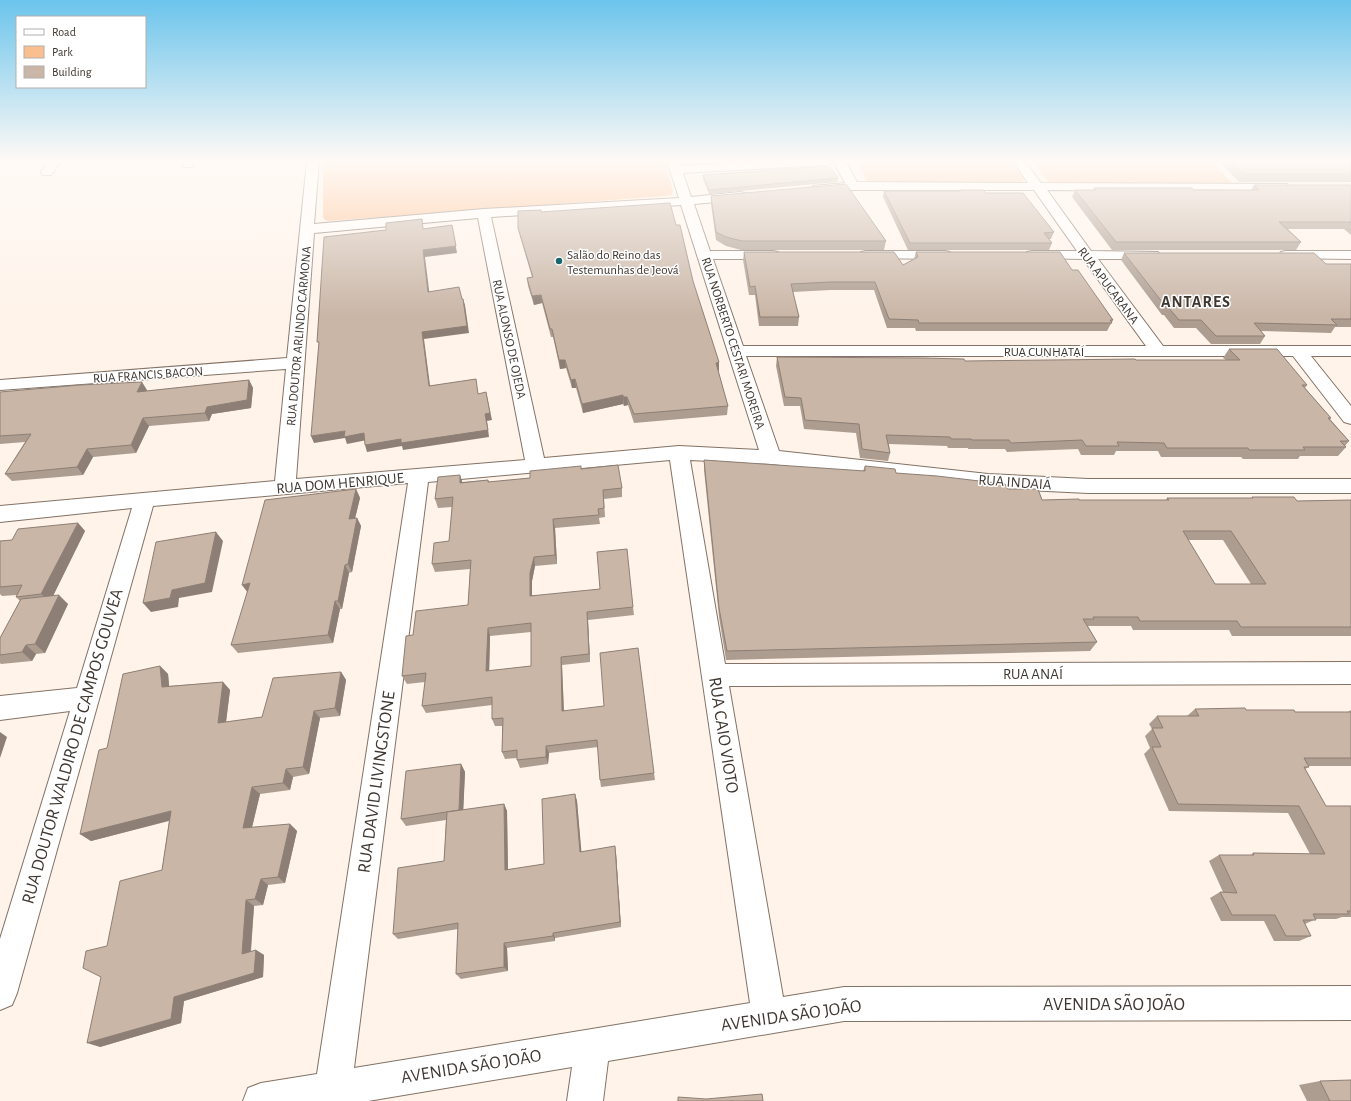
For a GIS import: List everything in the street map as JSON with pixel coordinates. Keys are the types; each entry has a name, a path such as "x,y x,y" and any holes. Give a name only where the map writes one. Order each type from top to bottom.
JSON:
{"street":[{"name":"RUA DOUTOR ARLINDO CARMONA","path":"285,487 308,212"},
{"path":"307,229 494,212"},
{"name":"RUA NORBERTO CESTARI MOREIRA","path":"691,212 772,457"},
{"name":"RUA APUCARANA","path":"1055,212 1158,351"},
{"name":"RUA ALONSO DE OJEDA","path":"484,213 536,466"},
{"path":"705,255 784,255"},
{"path":"856,255 959,255"},
{"path":"1015,255 1164,255"},
{"path":"1273,255 1351,255"},
{"name":"RUA CUNHATAÍ","path":"736,351 1351,351"},
{"path":"1298,351 1351,418"},
{"name":"RUA FRANCIS BACON","path":"0,385 296,363"},
{"name":"RUA DOM HENRIQUE","path":"0,514 285,487 679,453"},
{"name":"RUA INDAIÁ","path":"679,453 772,457 988,481 1088,486 1351,486"},
{"name":"RUA CAIO VIOTO","path":"679,453 769,1017"},
{"name":"RUA DAVID LIVINGSTONE","path":"333,1089 419,476"},
{"name":"RUA DOUTOR WALDIRO DE CAMPOS GOUVEA","path":"0,993 145,500"},
{"name":"RUA ANAÍ","path":"714,674 1351,673"},
{"path":"0,708 86,698"},
{"name":"AVENIDA SÃO JOÃO","path":"261,1101 844,1004 1351,1003"},
{"path":"585,1101 592,1046"}],"green space":[{"path":"323,212 445,212 328,221 323,217"}],"building":[{"path":"518,212 673,212 676,225 680,225 693,281 719,362 716,363 728,406 634,414 627,397 623,397 623,395 582,404 575,379 571,380 565,360 559,360 552,329 550,329 541,295 532,296 527,278 533,277 518,228"},
{"path":"713,212 866,212 886,241 742,241 726,237 716,232"},
{"path":"895,212 1038,212 1054,232 1044,233 1052,243 910,243"},
{"path":"1093,212 1351,212 1351,223 1279,222 1301,242 1116,242"},
{"path":"422,219 423,229 452,225 456,246 423,250 428,292 459,287 463,299 467,326 422,332 429,386 476,379 478,394 486,392 490,413 485,414 488,430 401,443 401,439 365,445 364,433 344,437 345,431 311,436 319,342 317,342 324,237 386,230 386,223"},
{"path":"744,252 894,252 903,265 918,257 916,252 1060,252 1072,270 1078,270 1113,320 1110,320 1112,323 919,323 918,320 889,319 875,282 791,284 799,317 760,317 755,286 750,287"},
{"path":"1124,253 1314,253 1326,264 1351,264 1351,319 1331,319 1337,325 1254,323 1265,336 1216,336 1201,320 1179,320 1168,307 1166,307"},
{"path":"1229,349 1277,349 1307,385 1302,385 1331,418 1328,418 1349,441 1340,441 1346,447 1303,447 1305,450 1249,450 1248,448 1167,448 1164,443 1117,442 1119,446 1086,446 1082,440 1011,443 1009,440 972,440 951,439 950,437 886,435 890,453 862,449 859,424 805,420 801,398 785,397 777,357 924,358 964,359 965,361 1135,359 1240,360"},
{"path":"249,380 247,400 207,407 205,413 143,418 131,445 87,449 77,467 5,474 31,434 0,436 0,392 80,385 142,382 137,392"},
{"path":"704,460 865,471 865,466 895,469 896,473 1005,484 1008,489 1038,489 1042,500 1169,500 1167,498 1294,497 1297,501 1351,500 1351,627 1241,627 1237,621 1140,621 1138,617 1093,617 1094,619 1083,619 1097,642 727,651 719,608","holes":["1183,531 1231,531 1266,584 1215,584"]},
{"path":"618,465 622,488 603,490 604,508 598,509 599,515 553,519 555,555 534,557 530,573 530,596 600,589 597,552 627,549 633,607 587,612 589,654 561,657 562,711 604,706 600,653 638,648 654,773 600,780 597,740 546,746 546,757 517,760 517,750 502,752 503,718 492,719 492,697 422,706 426,673 402,676 406,636 413,635 416,611 468,605 471,560 432,564 434,543 449,541 453,497 435,499 438,477 460,475 460,483 488,480 488,482 530,478 530,471 581,466 581,469","holes":["531,623 531,666 486,671 488,628"]},
{"path":"356,489 349,519 357,518 348,564 345,565 338,601 335,601 328,635 231,645 250,583 242,585 265,500"},
{"path":"78,523 41,594 16,597 22,585 0,587 0,541 12,540 18,529"},
{"path":"216,532 205,583 172,590 170,598 143,603 156,542"},
{"path":"59,595 35,644 26,645 22,652 0,655 0,638 21,599"},
{"path":"160,666 162,687 223,682 218,723 262,717 273,678 341,672 335,708 314,711 303,767 286,769 283,783 252,787 243,828 290,824 278,877 261,879 255,899 246,900 242,954 256,950 254,973 174,997 171,1019 87,1043 101,977 83,968 86,951 107,946 120,881 162,870 171,811 80,834 99,750 107,748 123,674"},
{"path":"1245,708 1246,710 1294,710 1295,712 1351,712 1351,758 1304,758 1309,767 1304,767 1326,806 1351,806 1351,911 1347,911 1349,914 1313,914 1316,920 1303,920 1311,936 1286,936 1275,915 1232,915 1220,892 1237,893 1219,855 1254,855 1253,853 1325,854 1299,806 1178,804 1152,747 1161,747 1152,728 1163,728 1157,716 1199,716 1195,709"},
{"path":"461,764 459,810 401,819 406,771"},
{"path":"575,794 580,852 615,846 620,922 553,933 553,936 504,943 504,967 456,974 458,923 393,934 398,868 444,861 447,812 504,804 505,870 544,864 542,799"},
{"path":"1351,1080 1351,1101 1330,1101 1320,1081"},
{"path":"762,1094 763,1101 678,1101 678,1097 706,1099"}],"place":[{"name":"Salão do Reino das Testemunhas de Jeová","path":"559,261"}],"district":[{"name":"ANTARES","path":"1196,301"}]}
